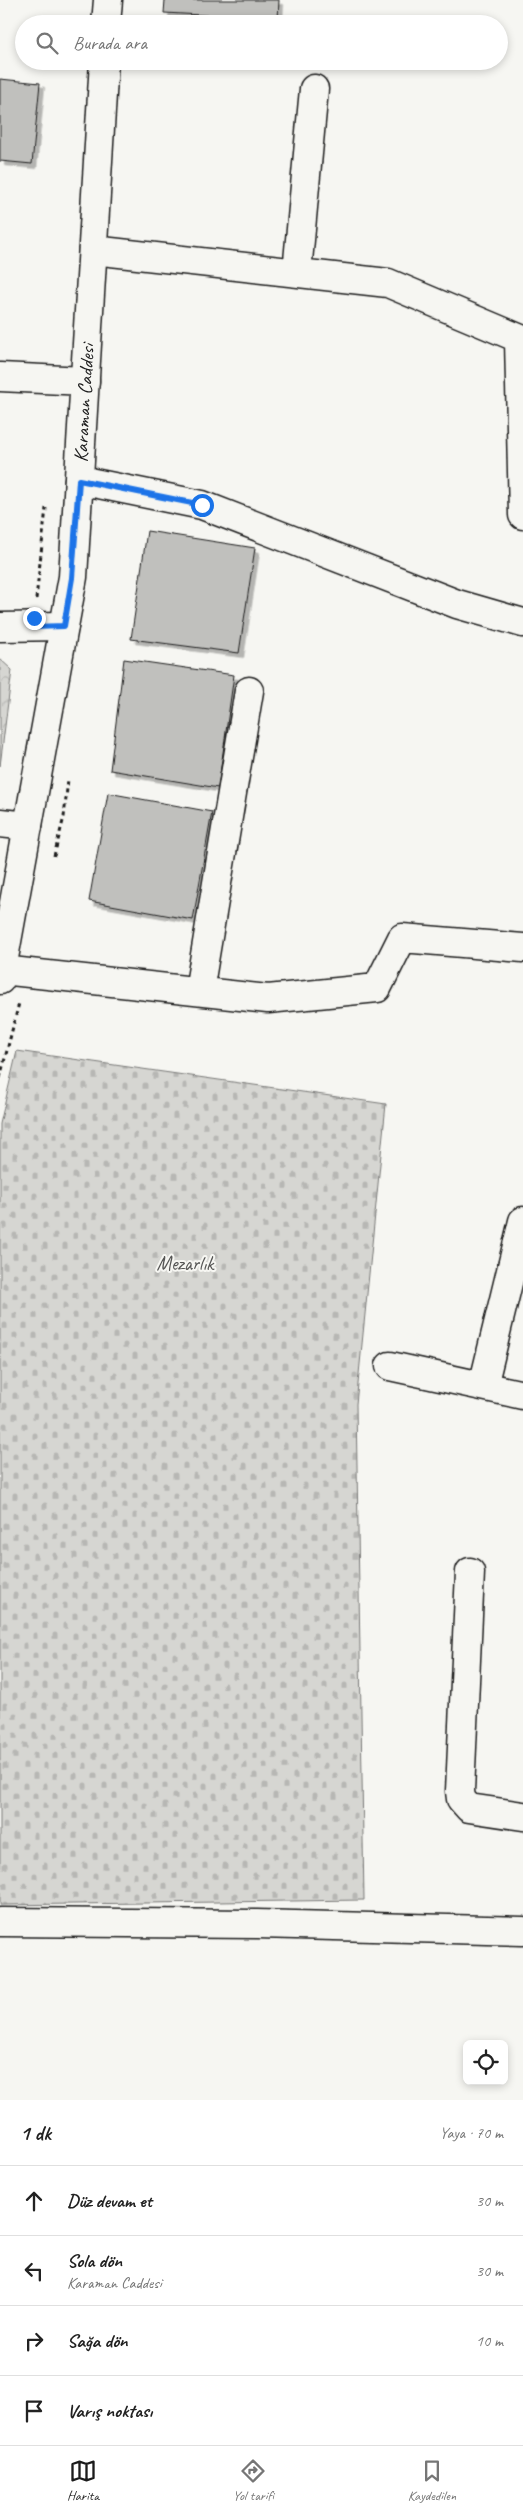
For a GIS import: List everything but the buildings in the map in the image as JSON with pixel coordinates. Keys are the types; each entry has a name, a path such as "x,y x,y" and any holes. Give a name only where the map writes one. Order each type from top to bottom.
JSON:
{"street":[{"path":"107,15 108,0"},
{"name":"Karaman Caddesi","path":"1,975 72,578 103,70"},
{"path":"297,272 314,89"},
{"path":"93,250 388,283 521,340 523,516"},
{"path":"0,377 85,381"},
{"path":"79,480 202,505 457,604 523,623"},
{"path":"0,627 64,626"},
{"path":"198,992 249,691"},
{"path":"0,823 28,826"},
{"path":"1,975 268,999 377,988 402,938 523,948"},
{"path":"483,1386 523,1221"},
{"path":"390,1366 523,1395"},
{"path":"470,1572 461,1798 468,1808 523,1816"},
{"path":"0,1922 258,1924 523,1931"}],"path":[{"path":"33,627 46,503"}],"green space":[{"path":"0,659 12,670 0,766"},
{"name":"Mezarlık","path":"17,1051 386,1104 356,1404 364,1900 0,1905 0,1124"}],"route":[{"path":"34,618 33,627 64,626 72,578 79,480 202,505"}]}
